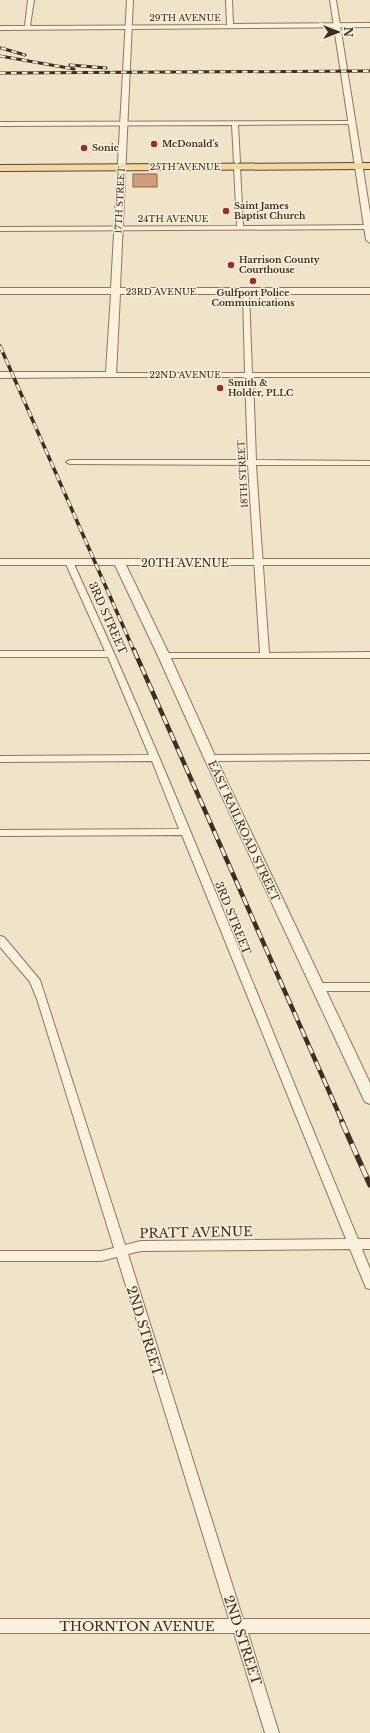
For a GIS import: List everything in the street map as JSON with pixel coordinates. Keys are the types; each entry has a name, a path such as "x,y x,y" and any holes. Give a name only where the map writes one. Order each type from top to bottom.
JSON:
{"main road":[{"name":"25TH AVENUE","path":"0,164 237,165 358,164 370,162"},
{"name":"25TH AVENUE","path":"358,164 370,166"},
{"name":"25TH AVENUE","path":"0,168 122,165"}],"street":[{"path":"27,28 31,0"},
{"name":"17TH STREET","path":"111,375 130,0"},
{"path":"229,0 230,26"},
{"path":"333,0 370,240"},
{"name":"29TH AVENUE","path":"0,28 370,26"},
{"path":"235,123 240,228"},
{"path":"0,124 351,123"},
{"name":"24TH AVENUE","path":"0,229 369,227"},
{"name":"23RD AVENUE","path":"0,292 115,295 246,295 370,291"},
{"name":"23RD AVENUE","path":"0,298 115,295"},
{"name":"23RD AVENUE","path":"246,295 370,299"},
{"name":"18TH STREET","path":"246,295 252,463 265,656"},
{"name":"22ND AVENUE","path":"0,375 370,375"},
{"path":"70,462 370,463"},
{"name":"20TH AVENUE","path":"0,562 370,562"},
{"name":"3RD STREET","path":"69,562 111,654 155,758 370,1284"},
{"name":"EAST RAILROAD STREET","path":"119,563 164,656 210,758 370,1098"},
{"path":"0,654 111,654"},
{"path":"164,656 370,656"},
{"path":"210,758 370,757"},
{"path":"0,759 155,758"},
{"path":"0,833 185,832"},
{"name":"2ND STREET","path":"0,940 35,980 272,1733"},
{"path":"318,987 370,987"},
{"name":"PRATT AVENUE","path":"0,1256 101,1256 141,1246 370,1244"},
{"name":"THORNTON AVENUE","path":"0,1626 370,1626"}],"building":[{"path":"133,174 157,174 157,187 133,187"}],"railway":[{"path":"1,48 25,55"},
{"path":"0,56 74,69"},
{"path":"70,65 106,68"},
{"path":"0,73 370,71"},
{"path":"0,346 134,651"},
{"path":"134,650 343,1123"},
{"path":"342,1122 370,1185"}],"place":[{"name":"McDonald's","path":"154,144"},
{"name":"Sonic","path":"84,148"},
{"name":"Saint James Baptist Church","path":"226,211"},
{"name":"Harrison County Courthouse","path":"231,265"},
{"name":"Gulfport Police Communications","path":"253,281"},
{"name":"Smith & Holder, PLLC","path":"220,388"}]}
